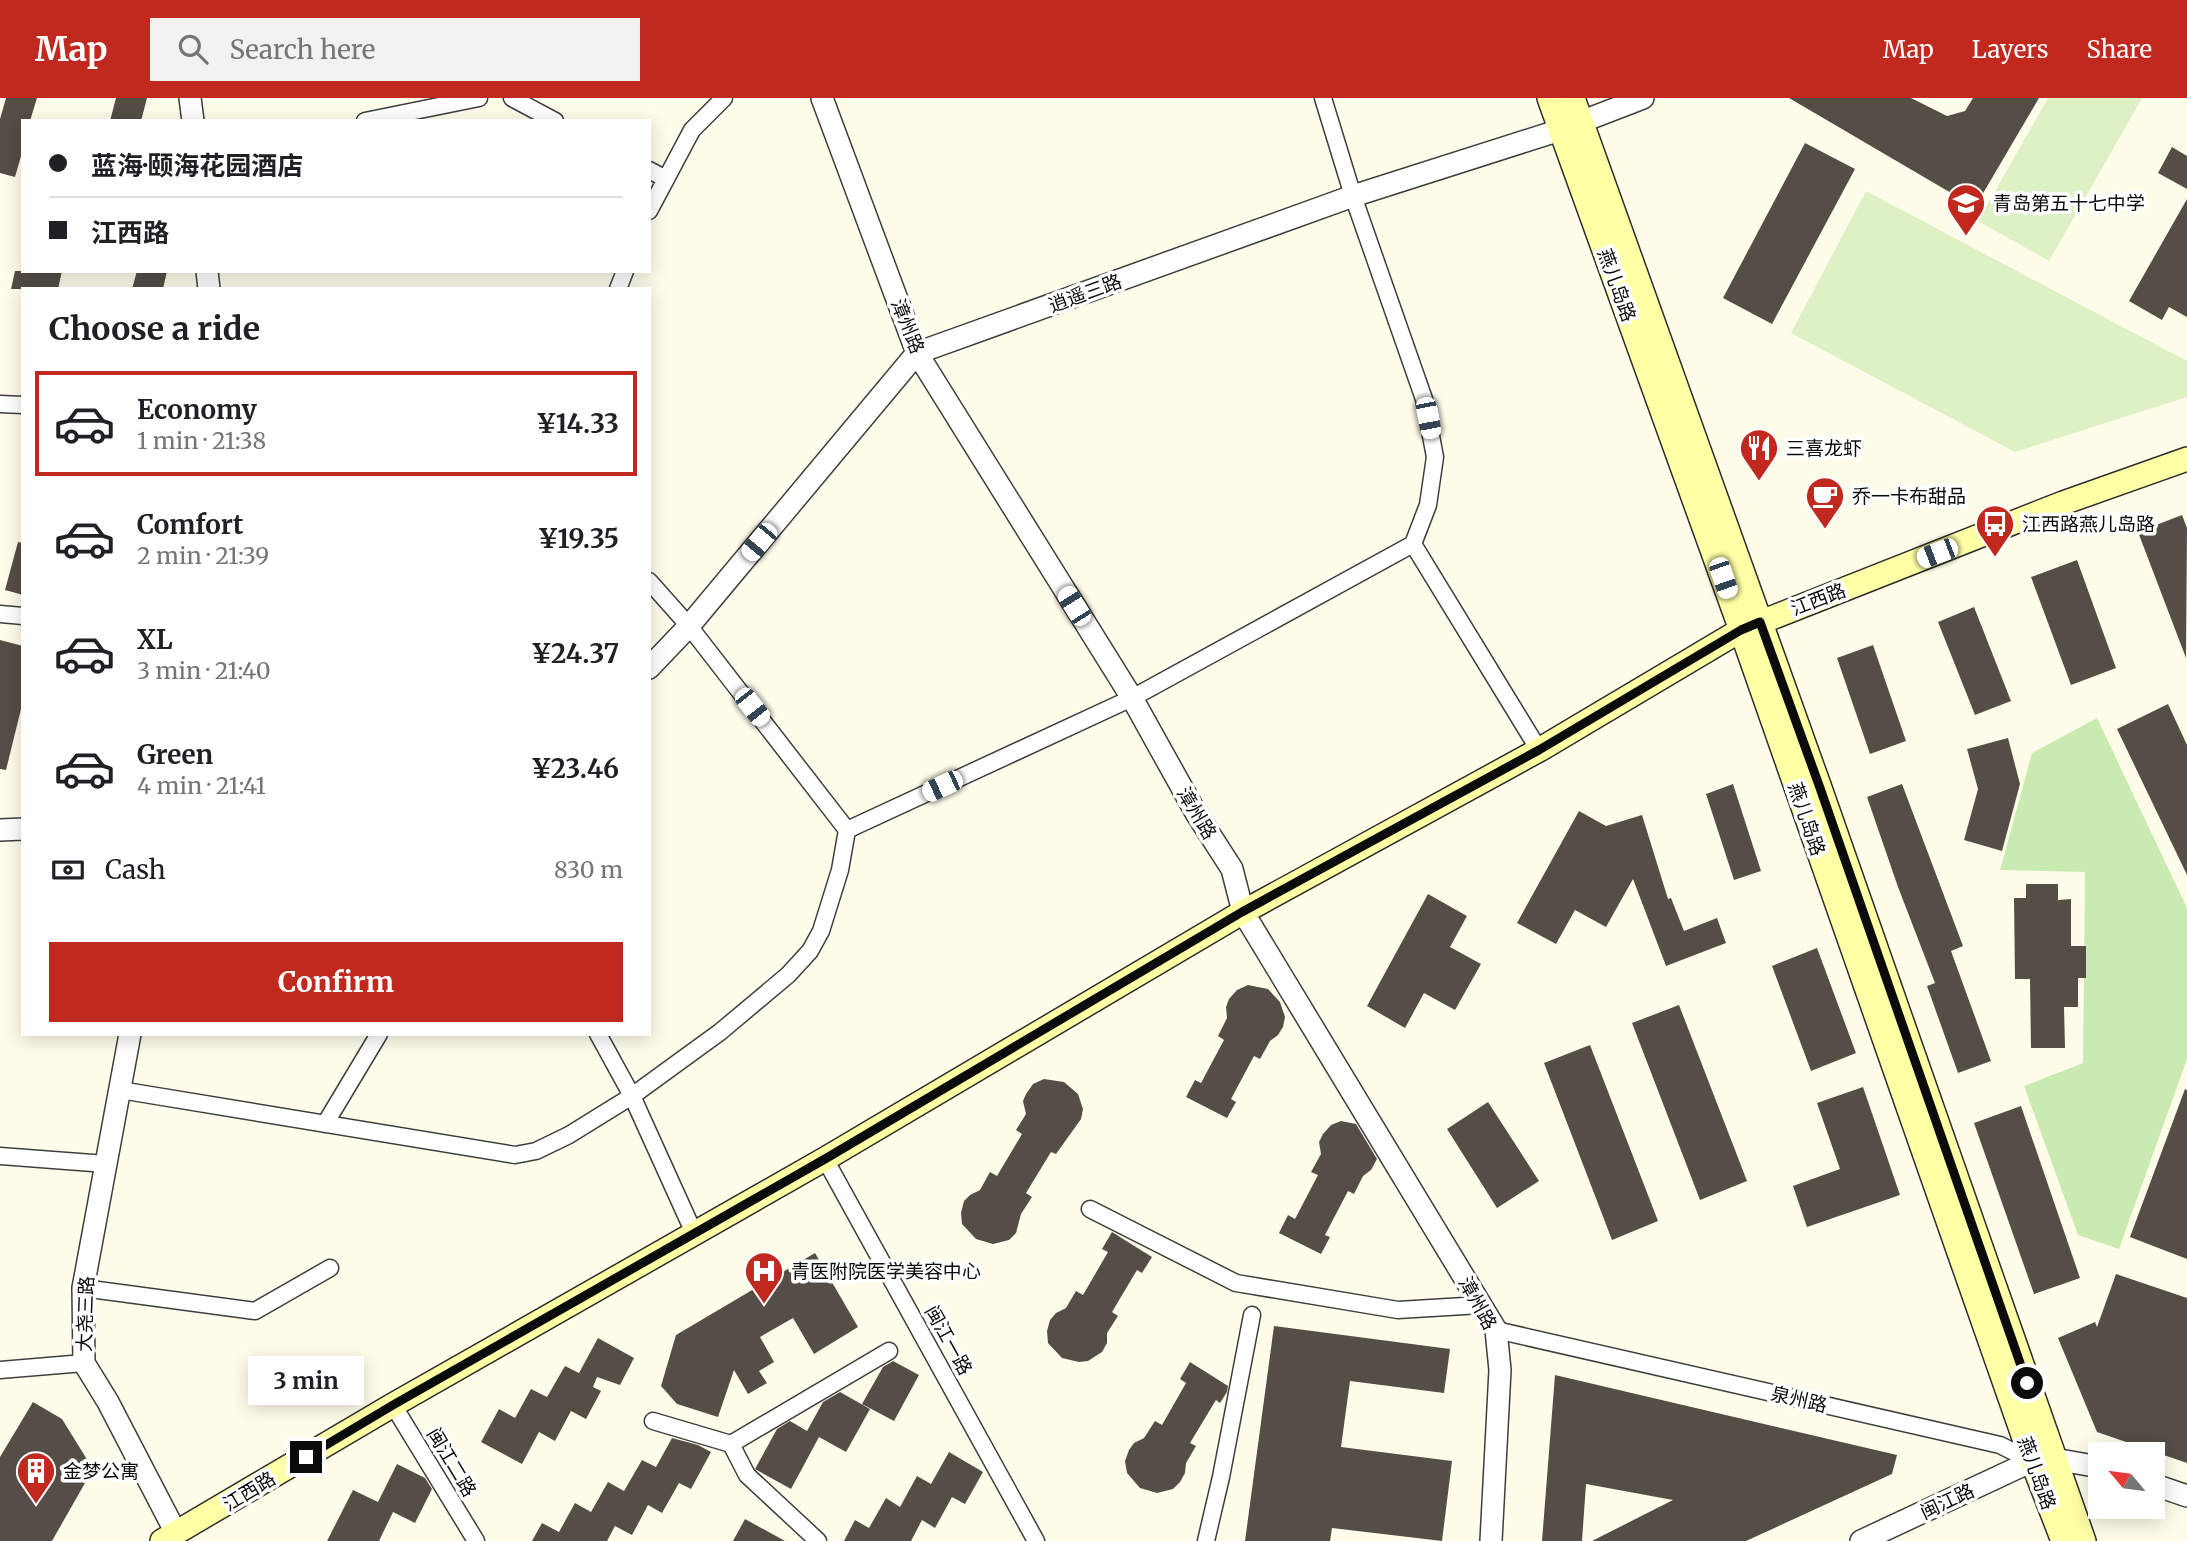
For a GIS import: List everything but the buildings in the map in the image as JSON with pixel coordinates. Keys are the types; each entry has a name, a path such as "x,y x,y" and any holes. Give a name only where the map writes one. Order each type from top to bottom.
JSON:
{"main road":[{"name":"燕儿岛路","path":"1549,98 1571,126 1750,626 2043,1460 2063,1541"},
{"name":"燕儿岛路","path":"1571,126 1573,98"},
{"name":"江西路","path":"169,1537 393,1405 825,1159 1242,912 1539,750 1750,626 2063,503 2187,459"},
{"name":"燕儿岛路","path":"2043,1460 2084,1541"}],"street":[{"path":"190,98 193,119"},
{"path":"375,119 478,98"},
{"path":"512,98 551,119"},
{"path":"651,207 692,130 724,98"},
{"name":"漳州路","path":"822,98 917,353 1132,698 1196,813 1232,869 1242,912 1496,1329 1500,1370 1491,1541"},
{"path":"847,830 1132,698 1413,544 1428,505 1435,457 1424,399 1353,196 1323,98"},
{"name":"逍遥三路","path":"917,353 1353,196 1571,126 1643,98"},
{"path":"651,171 666,179"},
{"path":"651,666 689,625 917,353"},
{"path":"0,404 21,405"},
{"path":"1413,544 1539,750"},
{"path":"120,1090 515,1155 536,1151 569,1135 632,1096 720,1032 788,975 810,951 821,931 840,870 847,830 689,625 651,583"},
{"path":"0,614 21,616"},
{"path":"0,830 21,829"},
{"name":"大尧三路","path":"130,1036 83,1288 84,1363 107,1402 169,1537"},
{"path":"325,1124 378,1036"},
{"path":"599,1036 632,1096 694,1233"},
{"path":"0,1156 106,1164"},
{"name":"闽江一路","path":"825,1159 1036,1541"},
{"path":"1090,1209 1237,1283 1398,1310 1481,1305"},
{"path":"83,1288 255,1311 330,1268"},
{"path":"1206,1541 1252,1315"},
{"name":"泉州路","path":"1496,1329 2000,1445 2043,1460 2088,1466"},
{"path":"653,1421 732,1444 889,1351"},
{"path":"0,1370 84,1363"},
{"name":"闽江二路","path":"393,1405 476,1541"},
{"path":"732,1444 747,1475 818,1541"},
{"name":"闽江路","path":"1861,1541 2043,1460"},
{"path":"2165,1488 2187,1496"}],"green space":[{"path":"2048,98 2142,98 2049,261 1978,221"},
{"path":"1866,191 2187,361 2187,397 2015,452 1791,333"},
{"path":"2097,718 2187,908 2187,1059 2119,1249 2078,1235 2024,1086 2083,1063 2085,872 2000,870 2032,753"}],"place":[{"name":"青岛第五十七中学","path":"1966,237"},
{"name":"三喜龙虾","path":"1759,482"},
{"name":"乔一卡布甜品","path":"1825,530"},
{"name":"江西路燕儿岛路","path":"1995,558"},
{"name":"青医附院医学美容中心","path":"764,1305"},
{"name":"金梦公寓","path":"36,1505"}],"route":[{"path":"306,1457 825,1159 1242,912 1539,750 1741,630 1760,622 2027,1383"}]}
